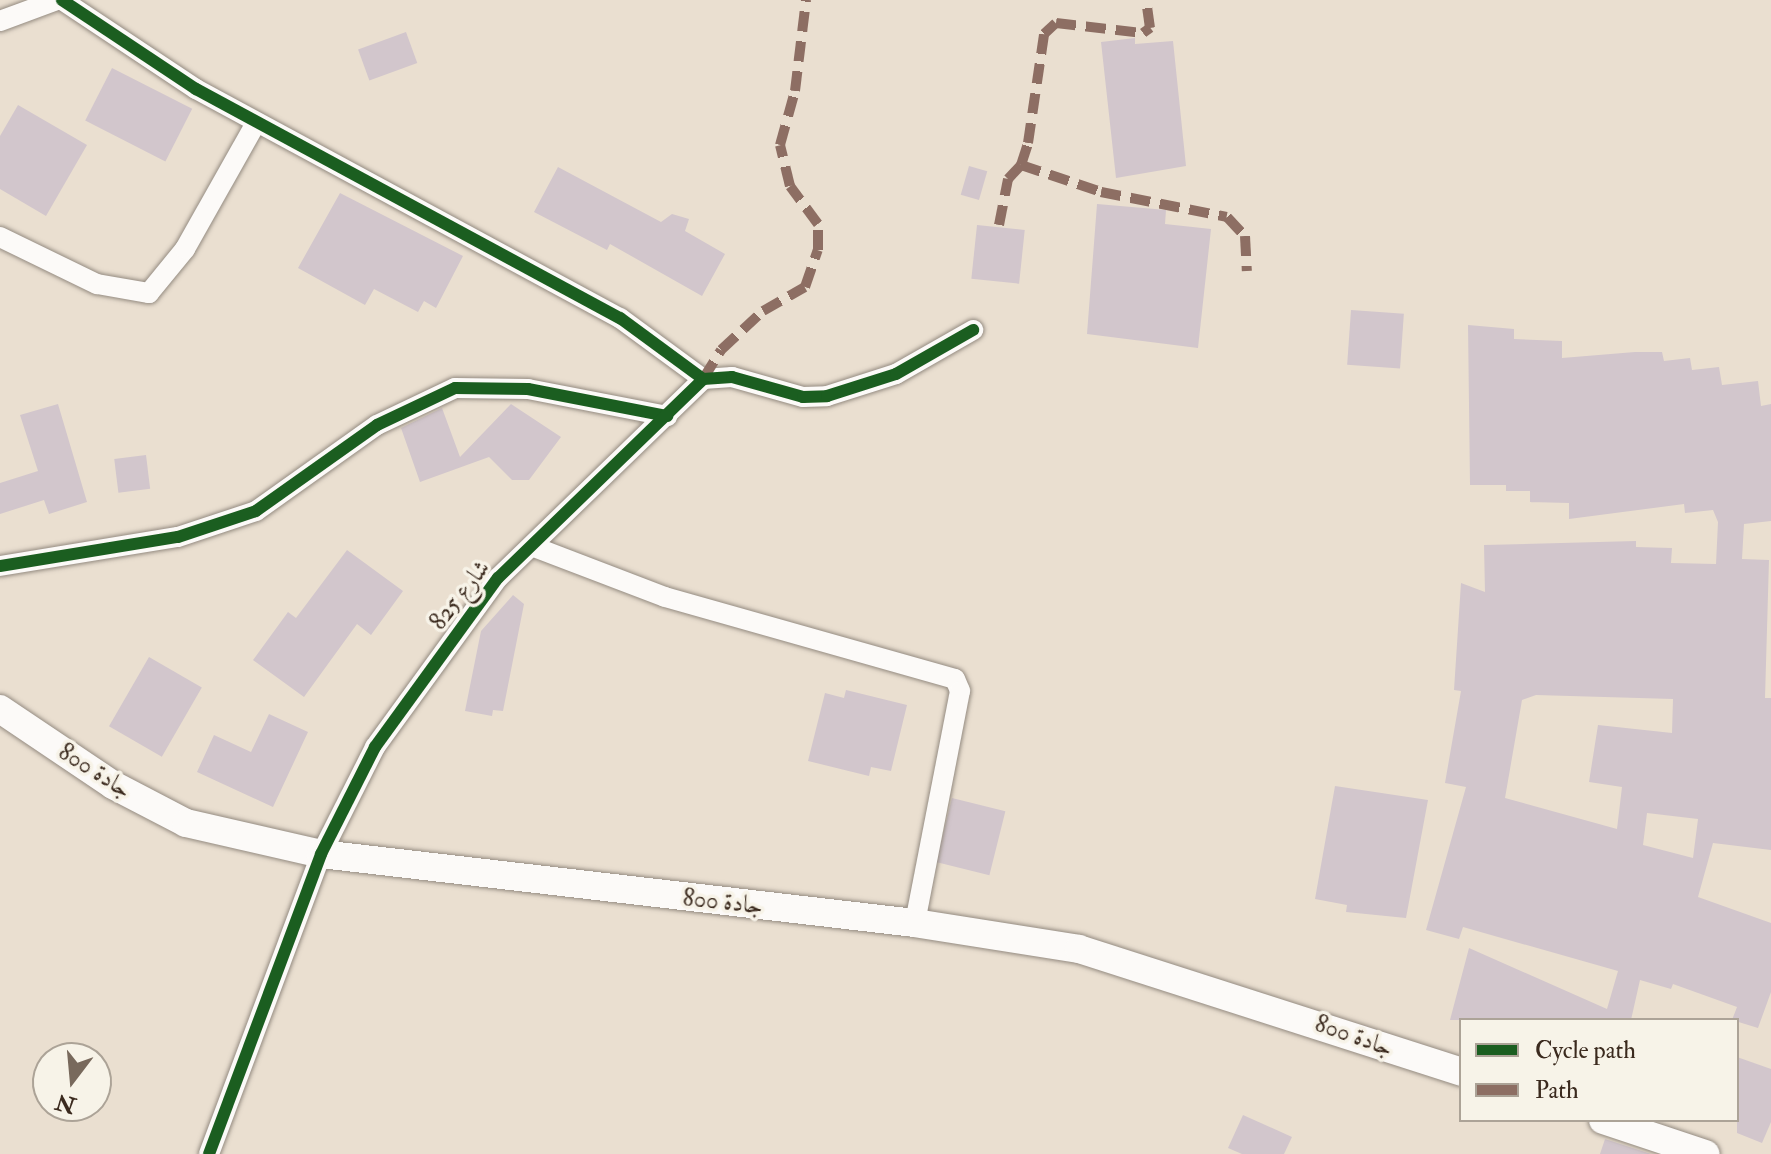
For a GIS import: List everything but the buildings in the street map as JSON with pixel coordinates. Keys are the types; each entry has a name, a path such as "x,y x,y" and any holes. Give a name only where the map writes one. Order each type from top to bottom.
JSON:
{"main road":[{"name":"جادة 800","path":"0,709 113,785 186,823 321,854 915,923 1079,949 1459,1071"},
{"path":"1609,1122 1705,1154"}],"street":[{"path":"0,21 60,0 256,123 620,318 703,379 732,377 803,397 827,396 896,374 973,330"},
{"path":"0,237 97,284 149,293 185,249 256,123"},
{"name":"شارع 825","path":"209,1154 321,854 375,747 498,578 534,547 703,379"},
{"path":"0,566 178,537 256,511 377,425 455,388 528,389 667,416"},
{"path":"534,547 665,597 955,679 959,699 915,923"}],"marked path":[{"path":"703,379 721,350 763,311 805,287 818,250 818,224 790,186 780,145 795,91 806,0"},
{"path":"999,225 1008,179 1021,165 1028,143 1044,34 1056,23 1143,33 1150,28 1146,0"},
{"path":"1021,165 1101,192 1227,217 1245,236 1247,271"}],"cycle path":[{"path":"62,0 196,89 620,318 703,379"},
{"path":"209,1154 321,854 375,747 498,578 703,379 732,377 803,397 827,396 896,374 973,330"},
{"path":"0,566 178,537 256,511 377,425 455,388 528,389 667,416"}]}
